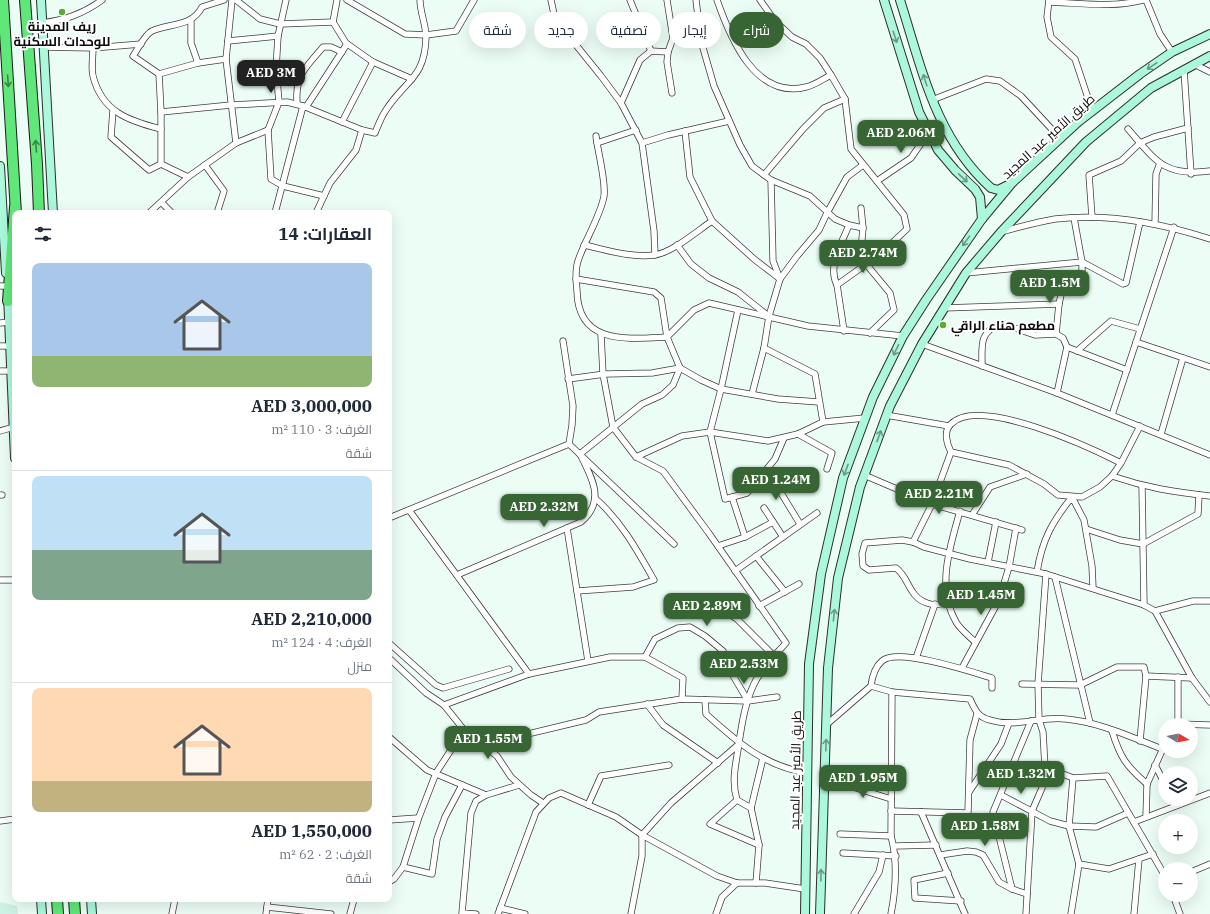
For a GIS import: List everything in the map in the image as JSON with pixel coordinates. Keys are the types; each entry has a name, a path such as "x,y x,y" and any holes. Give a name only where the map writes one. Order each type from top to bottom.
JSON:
{"highway":[{"path":"3,0 16,209"},
{"path":"26,0 26,20 37,164 39,210"},
{"path":"37,164 44,210"},
{"path":"8,301 12,255"},
{"path":"57,902 58,914"},
{"path":"74,902 75,914"}],"main road":[{"path":"41,0 53,210"},
{"path":"884,0 919,112 938,150 955,170 975,189 980,197 982,219"},
{"path":"900,0 932,100 947,134 982,180 991,188 998,190 1012,183"},
{"name":"طريق الأمير عبد المجيد","path":"805,914 810,664 821,574 843,478 873,397 903,336 949,264 982,219 1012,183 1060,138 1140,74 1172,52 1210,34"},
{"path":"820,914 828,668 838,578 864,475 886,415 922,344 944,308 966,273 1001,232 1086,142 1151,88 1210,56"},
{"path":"0,166 4,286 8,301 12,389"},
{"path":"41,902 42,914"},
{"path":"91,902 92,914"}],"street":[{"path":"42,23 73,17 84,13 102,0"},
{"path":"159,74 133,56 150,31 191,20 198,16 202,7 224,0"},
{"path":"232,0 226,59 236,143"},
{"path":"236,0 260,19 280,24 333,22"},
{"path":"286,0 278,36 276,69 279,102 268,130 271,179 283,186 324,196"},
{"path":"336,0 333,22 347,44 374,62 412,79"},
{"path":"347,0 405,34 426,35 456,31 474,0"},
{"path":"161,112 231,104 279,102 297,104 362,130 375,133 386,110 418,74 424,57 426,35 420,10 420,0"},
{"path":"551,0 555,19 621,103 642,143 652,209 656,255"},
{"path":"630,0 651,51"},
{"path":"667,0 673,38 668,52 667,62 672,93"},
{"path":"696,0 701,41 706,60 729,121 752,166 771,180 810,196 827,213 849,225 863,228"},
{"path":"717,0 737,48 749,66 775,86 794,89 807,87 831,75"},
{"path":"760,0 775,21 792,37 806,44 820,58 845,99 851,149 904,215 907,229 878,255 837,285"},
{"path":"1094,110 1088,98 1075,59 1051,37 1047,17 1049,1 1129,4 1143,0"},
{"path":"1146,0 1160,34 1172,52"},
{"path":"191,20 191,43 198,63"},
{"path":"228,41 278,36"},
{"path":"43,47 93,48 141,44"},
{"path":"276,210 304,107 347,44"},
{"path":"297,104 297,82 306,68 323,48 331,47 342,52"},
{"path":"93,48 93,75 103,98 113,110 126,118 161,129"},
{"path":"621,103 640,60 651,51 668,52"},
{"path":"159,74 198,63 226,59"},
{"path":"342,122 374,62"},
{"path":"1194,64 1210,72"},
{"path":"1184,70 1191,174"},
{"path":"159,74 161,164"},
{"path":"932,100 986,79 1000,81 1021,96 1060,138"},
{"path":"764,175 803,129 824,108 845,99"},
{"path":"113,110 111,136 149,170 161,164"},
{"path":"642,143 729,121"},
{"path":"1092,217 1089,175 1121,161 1140,143 1154,137 1188,128"},
{"path":"1128,129 1160,164 1176,172 1191,174 1210,171"},
{"path":"153,210 188,177 236,143 268,130"},
{"path":"317,210 330,182 356,150 362,130"},
{"path":"596,143 636,130"},
{"path":"685,131 690,177 712,221 754,260 780,279"},
{"path":"877,181 910,158 929,132"},
{"path":"596,136 604,183 604,197 577,262 576,279 577,298 581,314 589,327 601,335 646,338 667,337 694,310 709,303 808,326 844,331 903,336"},
{"path":"161,164 188,177"},
{"path":"1155,224 1156,174 1160,164"},
{"path":"205,165 224,191 218,210"},
{"path":"752,394 764,348 768,316 780,279 819,230 848,177 863,165"},
{"path":"771,180 773,261 780,279"},
{"path":"162,203 169,210"},
{"path":"861,208 863,228 861,250 866,264 890,293 894,310 870,333"},
{"path":"1001,232 1055,220 1092,217 1174,227 1210,239"},
{"path":"1056,334 1059,304 1063,286 1082,278 1082,262 1074,218"},
{"path":"584,245 631,255 656,255 677,245 712,221"},
{"path":"966,273 1082,262 1123,284 1126,283 1140,222"},
{"path":"844,331 837,285 833,277 834,262 849,225"},
{"path":"1112,415 1174,227"},
{"path":"677,245 691,264 709,278 738,292 768,316"},
{"path":"576,279 654,292 661,298 667,337 680,368 700,380 721,389 778,399 819,402"},
{"path":"944,308 1059,304"},
{"path":"738,310 710,432 725,499 747,493 775,460 784,438"},
{"path":"1077,351 1111,321 1140,329"},
{"path":"0,323 9,322"},
{"path":"982,366 982,342 989,329 1000,323 1035,335 1056,334 1063,338 1067,347 1057,393"},
{"path":"601,335 603,374 613,427 636,457 663,471 718,546 786,644 774,656 754,683 742,722 733,779 737,800 751,808"},
{"path":"563,341 573,406 572,425 568,444"},
{"path":"1136,342 1210,367"},
{"path":"922,344 1057,393 1209,452"},
{"path":"0,346 10,346"},
{"path":"1067,347 1127,370"},
{"path":"764,348 815,374 823,422"},
{"path":"1161,434 1183,358"},
{"path":"568,379 603,374 652,373 680,368"},
{"path":"580,454 642,404 662,395 673,385 680,368"},
{"path":"0,371 11,371"},
{"path":"886,415 948,426"},
{"path":"1121,463 1086,446 1031,424 988,416 966,417 954,420 948,426 946,436 947,445 951,452 1009,465 1027,474 1058,495 1082,497 1100,487 1112,476 1121,463 1140,426"},
{"path":"636,457 682,436 710,432 768,441 798,434 823,422 865,418"},
{"path":"0,431 12,427"},
{"path":"798,434 832,453 827,469"},
{"path":"568,444 674,544"},
{"path":"392,517 568,444"},
{"path":"913,542 932,504 951,452"},
{"path":"457,576 581,522 590,514 594,505 595,490 591,476 580,454"},
{"path":"767,470 800,524"},
{"path":"972,514 990,487 1027,474"},
{"path":"864,475 932,504 972,514 1019,529 999,600 962,668"},
{"path":"1112,476 1166,492 1210,496"},
{"path":"1142,486 1144,605"},
{"path":"1086,530 1120,540 1143,544 1198,514 1199,495"},
{"path":"732,497 745,537"},
{"path":"1072,497 1084,520 1092,566 1093,588"},
{"path":"1038,572 1044,540 1054,520 1072,497"},
{"path":"577,591 633,587 654,580 632,540 617,520 595,498"},
{"path":"764,508 783,536"},
{"path":"408,510 529,674"},
{"path":"960,511 949,553 946,576 947,602 956,623 975,642"},
{"path":"735,571 817,512"},
{"path":"718,546 745,537 773,522"},
{"path":"988,562 996,522"},
{"path":"567,528 588,661"},
{"path":"947,602 941,605 926,603 912,592 904,574 896,568 869,570 862,566 862,554 865,543 902,540 913,542 924,547 1046,574 1144,605 1154,611 1192,678 1210,702"},
{"path":"756,556 785,592"},
{"path":"1026,914 1032,811 1042,788 1045,767 1043,732 1039,720 1038,684 1046,574"},
{"path":"1055,577 1090,723"},
{"path":"0,580 12,580"},
{"path":"759,606 799,584"},
{"path":"1154,611 1193,601 1210,601"},
{"path":"916,658 935,604"},
{"path":"718,608 736,619 774,656"},
{"path":"645,657 655,639 678,628 690,627 723,651 730,672 748,701"},
{"path":"392,645 436,684 443,688 509,669"},
{"path":"444,705 529,674 610,656 645,657 683,678 682,699"},
{"path":"826,725 871,686 873,673 882,661 892,657 916,658 962,668 992,678 992,688"},
{"path":"392,661 426,693 444,705 464,730 497,756 511,777 519,785 543,803"},
{"path":"1022,684 1080,686 1117,668 1144,667 1146,676 1140,741"},
{"path":"1146,676 1192,678"},
{"path":"1178,677 1179,718"},
{"path":"871,686 892,692 970,700 976,714 970,740 968,813 891,811"},
{"path":"892,692 891,836 896,856 892,914"},
{"path":"482,745 586,720 599,712 647,704 682,699 748,701 778,697"},
{"path":"705,700 706,714 739,744 764,758 792,770 807,773"},
{"path":"647,704 663,725 718,763"},
{"path":"976,714 989,720 1009,723 1065,718 1090,723 1140,741 1158,745"},
{"path":"1012,889 993,812 1031,721"},
{"path":"969,792 1000,744 1009,723"},
{"path":"1198,725 1210,725"},
{"path":"392,880 403,868 418,818 436,773 464,730"},
{"path":"1112,731 1118,751 1129,768 1147,784"},
{"path":"392,740 427,770 486,795"},
{"path":"631,914 642,856 642,835 671,803 739,744"},
{"path":"756,883 759,845 751,808 764,758"},
{"path":"1146,817 1147,784 1158,758"},
{"path":"588,805 601,776 669,765"},
{"path":"1155,765 1158,771"},
{"path":"1045,767 1073,778 1107,776 1158,863"},
{"path":"1071,914 1079,864 1069,826 1073,778"},
{"path":"840,783 891,799"},
{"path":"403,868 432,874 437,839 445,817 462,785"},
{"path":"476,914 461,913 471,813 476,801 486,795 519,785"},
{"path":"498,914 536,812 549,798 561,793 616,817 642,835 717,876 737,883 756,883 805,889"},
{"path":"1198,798 1210,793"},
{"path":"1001,795 1050,821 1069,826 1096,827 1128,813"},
{"path":"737,800 710,824 759,845"},
{"path":"1134,822 1176,806"},
{"path":"921,812 965,914"},
{"path":"392,820 418,818"},
{"path":"0,821 12,819"},
{"path":"840,834 891,836"},
{"path":"894,846 936,845"},
{"path":"940,855 967,851 976,852 982,856 999,882 1012,889 1027,894"},
{"path":"843,853 896,856"},
{"path":"1079,864 1109,869 1153,854"},
{"path":"854,914 879,872 883,856"},
{"path":"1134,914 1139,859"},
{"path":"1198,869 1210,864"},
{"path":"948,873 914,880 915,898 960,901"},
{"path":"716,914 722,897 737,883"},
{"path":"172,914 174,902"},
{"path":"266,914 268,902"},
{"path":"350,914 353,902"},
{"path":"1176,902 1180,914"},
{"path":"267,906 331,914"},
{"path":"1177,906 1177,914"},
{"path":"500,908 525,914"}],"green space":[{"path":"0,902 17,906 18,914 0,914"}],"place":[{"name":"ريف المدينة للوحدات السكنية","path":"62,12"},
{"name":"مطعم هناء الراقي","path":"943,325"}]}
